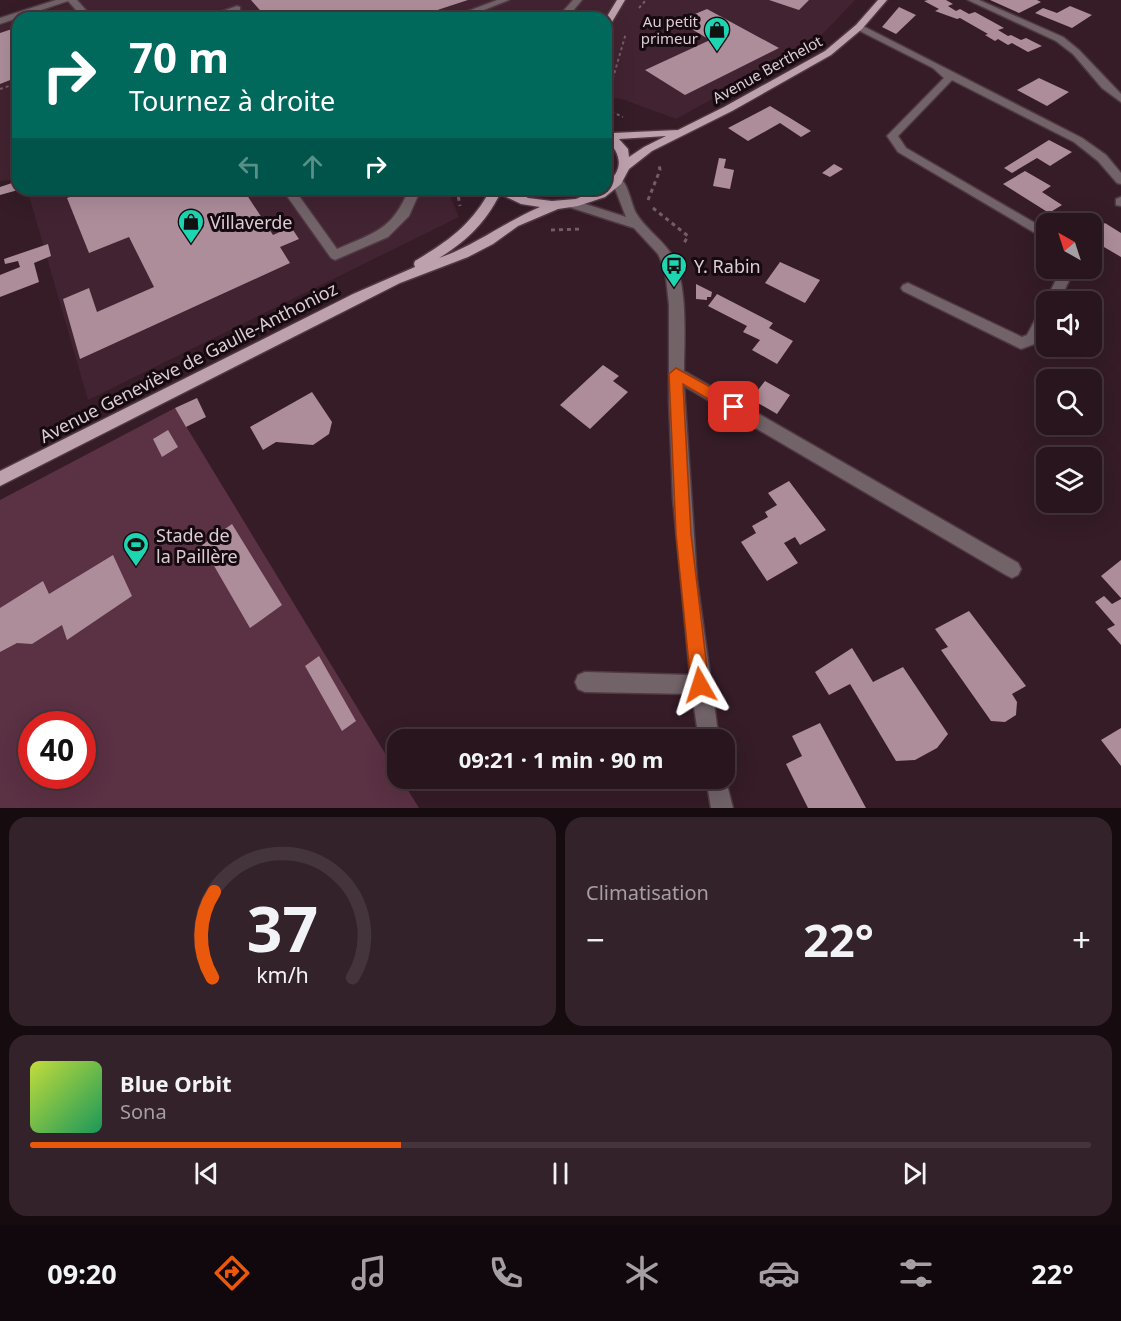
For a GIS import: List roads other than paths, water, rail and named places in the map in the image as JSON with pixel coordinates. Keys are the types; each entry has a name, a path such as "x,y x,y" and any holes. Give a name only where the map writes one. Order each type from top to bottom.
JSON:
{"main road":[{"path":"612,15 621,0"},
{"name":"Avenue Berthelot","path":"624,166 648,149 686,131 828,53 859,27 883,0"},
{"name":"Avenue Berthelot","path":"612,134 686,131"},
{"path":"612,139 624,155 624,166 618,181 612,186"},
{"name":"Avenue Geneviève de Gaulle-Anthonioz","path":"395,280 473,228 484,215 494,195"},
{"path":"512,195 522,200 554,206 592,200 600,195"},
{"name":"Avenue Geneviève de Gaulle-Anthonioz","path":"0,479 395,280 464,254 489,241 514,223 554,206"}],"street":[{"path":"28,12 65,0"},
{"path":"72,0 83,12"},
{"path":"231,0 240,12"},
{"path":"472,12 505,0"},
{"path":"567,12 578,0"},
{"path":"972,0 1070,47 1104,88 1121,99"},
{"path":"227,12 237,9"},
{"path":"859,27 1078,140 1102,158 1121,180"},
{"path":"946,73 949,77 944,86 892,136 894,142 912,157 1036,230"},
{"path":"618,181 626,206 671,267 676,302 676,374 684,534 700,685 707,729"},
{"path":"292,195 336,255 384,234 405,213 412,195"},
{"path":"573,204 638,225"},
{"path":"908,288 1021,343 1032,339 1036,332"},
{"path":"676,374 1012,569"},
{"path":"585,682 700,685"},
{"path":"718,789 722,808"}],"place":[{"name":"Au petit primeur","path":"717,53"},
{"name":"Villaverde","path":"191,245"},
{"name":"Y. Rabin","path":"674,289"},
{"name":"Stade de la Paillère","path":"136,568"}]}
